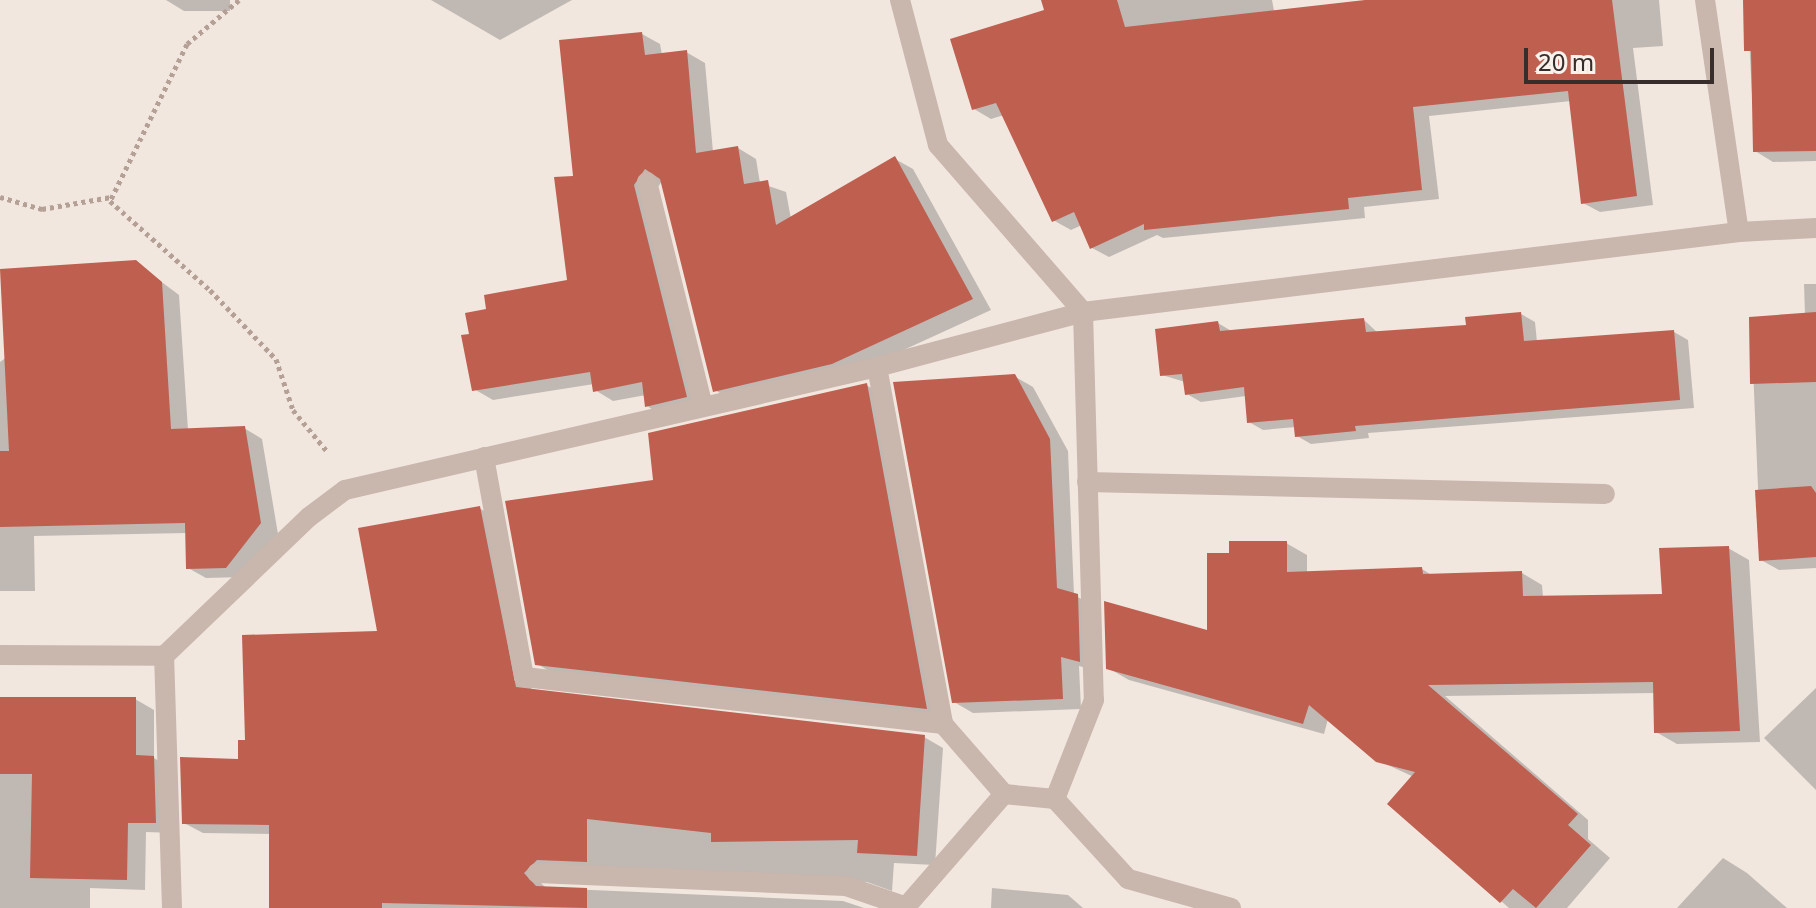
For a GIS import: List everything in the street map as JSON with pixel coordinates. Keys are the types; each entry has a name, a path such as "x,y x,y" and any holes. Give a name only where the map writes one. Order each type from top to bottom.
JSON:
{"street":[{"path":"900,0 938,145 1083,312 1094,700 1055,799"},
{"path":"1705,0 1739,232"},
{"path":"647,182 703,406"},
{"path":"0,655 164,656 309,517 345,490 877,367 1083,312 1739,232 1816,228"},
{"path":"877,367 943,724 1004,794 1055,799 1128,879 1231,908"},
{"path":"484,457 524,677 943,724"},
{"path":"1087,482 1605,494"},
{"path":"164,656 172,908"},
{"path":"537,873 846,886 904,907 1004,794"}],"path":[{"path":"111,197 187,44 239,0"},
{"path":"0,197 42,209 111,197"},
{"path":"111,197 276,359 293,410 334,460 345,490"}],"building":[{"path":"1041,0 1117,0 1125,27 1365,0 1612,0 1637,196 1581,204 1568,91 1413,107 1422,190 1348,198 1349,209 1144,230 1144,224 1090,249 1074,212 1052,222 996,103 972,110 950,39 1044,10"},
{"path":"1743,0 1816,0 1816,151 1753,152 1751,51 1744,51"},
{"path":"642,32 645,55 687,50 696,153 738,146 744,184 768,180 776,225 895,156 973,299 832,364 713,392 660,179 645,169 634,185 687,397 645,407 642,382 593,392 590,372 472,391 461,335 469,334 465,313 486,309 484,295 567,280 554,177 573,176 559,40"},
{"path":"136,260 162,282 171,429 245,426 261,523 226,568 186,569 185,523 0,527 0,451 9,451 0,269"},
{"path":"1521,312 1524,341 1674,330 1680,400 1355,426 1356,431 1295,437 1293,419 1247,423 1244,387 1185,395 1182,374 1160,376 1155,329 1218,321 1220,331 1364,318 1366,332 1466,325 1465,317"},
{"path":"1816,312 1816,382 1750,384 1749,317"},
{"path":"1015,374 1050,439 1057,588 1078,594 1080,662 1061,657 1063,699 952,703 893,382"},
{"path":"867,383 927,709 535,665 505,501 653,480 648,433"},
{"path":"1811,486 1816,493 1816,557 1759,561 1755,490"},
{"path":"480,506 516,687 925,735 917,856 857,853 858,840 711,842 711,833 587,819 587,862 537,860 524,873 536,886 587,888 587,908 382,903 382,908 269,908 269,825 182,824 180,757 238,759 238,740 245,740 242,635 377,631 358,528"},
{"path":"1229,541 1287,541 1287,572 1422,567 1423,574 1522,571 1523,596 1662,594 1659,548 1729,546 1740,731 1654,733 1653,682 1428,685 1578,814 1568,825 1591,845 1536,908 1513,889 1500,903 1387,804 1415,772 1376,762 1309,705 1303,724 1106,669 1104,601 1207,630 1207,553 1229,553"},
{"path":"0,697 136,697 136,755 154,756 156,823 128,823 127,880 30,878 32,774 0,774"}]}
